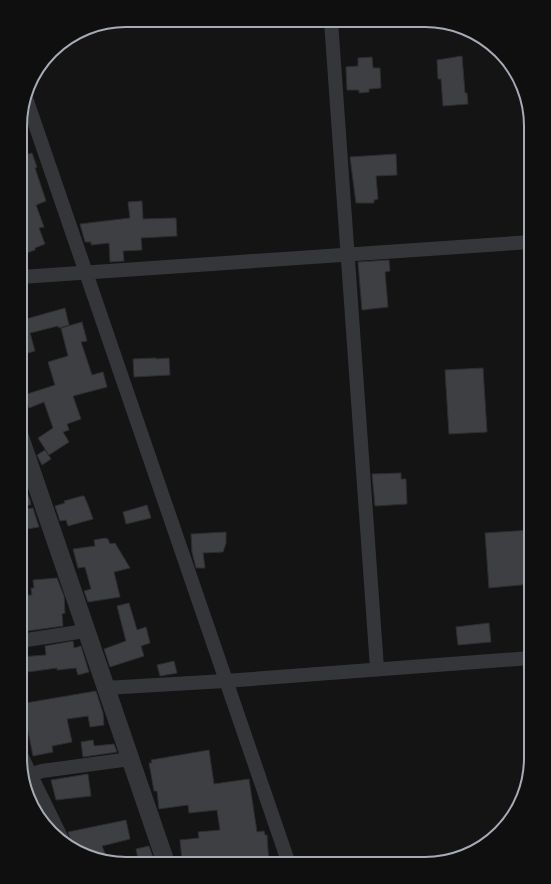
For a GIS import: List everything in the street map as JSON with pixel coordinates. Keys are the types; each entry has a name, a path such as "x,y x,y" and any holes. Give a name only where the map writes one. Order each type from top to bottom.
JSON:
{"street":[{"path":"331,27 377,668"},
{"path":"29,107 286,857"},
{"path":"27,276 524,242"},
{"path":"27,458 85,631 164,857"},
{"path":"27,640 85,631"},
{"path":"105,688 225,681 377,668 524,658"},
{"path":"30,775 42,771 130,759"},
{"path":"28,771 33,790"},
{"path":"34,794 51,822"}],"building":[{"path":"462,56 465,93 467,93 468,104 443,106 441,79 438,79 437,60"},
{"path":"372,57 373,68 380,68 381,88 369,89 369,92 359,93 359,90 347,90 346,67 358,66 358,58"},
{"path":"32,153 37,167 35,168 46,201 36,205 44,227 39,228 45,244 27,253 27,154"},
{"path":"396,154 397,175 376,176 378,199 374,200 374,203 356,203 350,157"},
{"path":"142,201 143,219 176,218 177,236 141,238 142,250 123,251 124,261 110,262 109,243 91,245 91,242 85,242 80,224 130,218 128,202"},
{"path":"389,260 390,271 385,272 388,307 362,310 358,262"},
{"path":"65,308 69,325 59,328 58,326 30,333 35,351 27,353 27,319"},
{"path":"82,322 87,341 81,342 92,375 103,372 107,387 73,396 81,419 67,424 69,430 63,432 69,442 49,455 38,438 53,428 44,402 29,408 27,403 27,394 55,385 48,362 68,356 61,328"},
{"path":"169,358 170,375 134,377 133,359"},
{"path":"483,368 487,432 449,434 445,370"},
{"path":"45,450 51,459 42,465 37,455"},
{"path":"401,473 401,479 406,479 407,504 375,506 372,474"},
{"path":"27,492 30,500 31,505 27,505"},
{"path":"84,496 93,519 68,526 66,520 60,521 55,506 65,503 64,501"},
{"path":"147,505 151,518 126,524 123,512"},
{"path":"33,508 39,527 27,529 27,509"},
{"path":"524,530 524,585 489,588 485,533"},
{"path":"226,532 226,543 223,552 203,553 205,568 196,568 192,552 191,534"},
{"path":"105,538 108,539 110,544 115,543 130,568 114,572 120,597 88,602 84,591 91,589 85,567 78,568 73,549 95,546 94,540"},
{"path":"57,578 64,596 65,613 62,614 63,626 27,631 27,595 32,595 31,588 34,588 33,580"},
{"path":"129,603 137,630 146,627 150,643 141,646 144,656 110,667 104,649 126,641 117,606"},
{"path":"489,623 491,642 458,645 456,627"},
{"path":"73,641 74,648 81,646 89,672 78,675 76,668 57,670 57,668 27,672 27,656 46,655 45,646"},
{"path":"174,661 177,673 160,676 157,665"},
{"path":"96,691 103,713 104,725 90,727 88,716 67,719 72,742 52,746 53,752 33,756 27,726 27,703"},
{"path":"93,740 94,746 114,744 117,752 83,757 81,742"},
{"path":"209,750 214,784 249,779 257,832 264,831 265,835 267,835 269,857 182,857 180,840 199,838 198,832 220,830 217,810 189,813 188,805 159,809 157,791 154,791 149,763 152,763 151,760"},
{"path":"88,774 91,796 56,800 51,780"},
{"path":"126,820 130,839 102,846 106,855 77,844 70,839 68,832"},
{"path":"149,846 153,857 138,857 136,849"}]}
